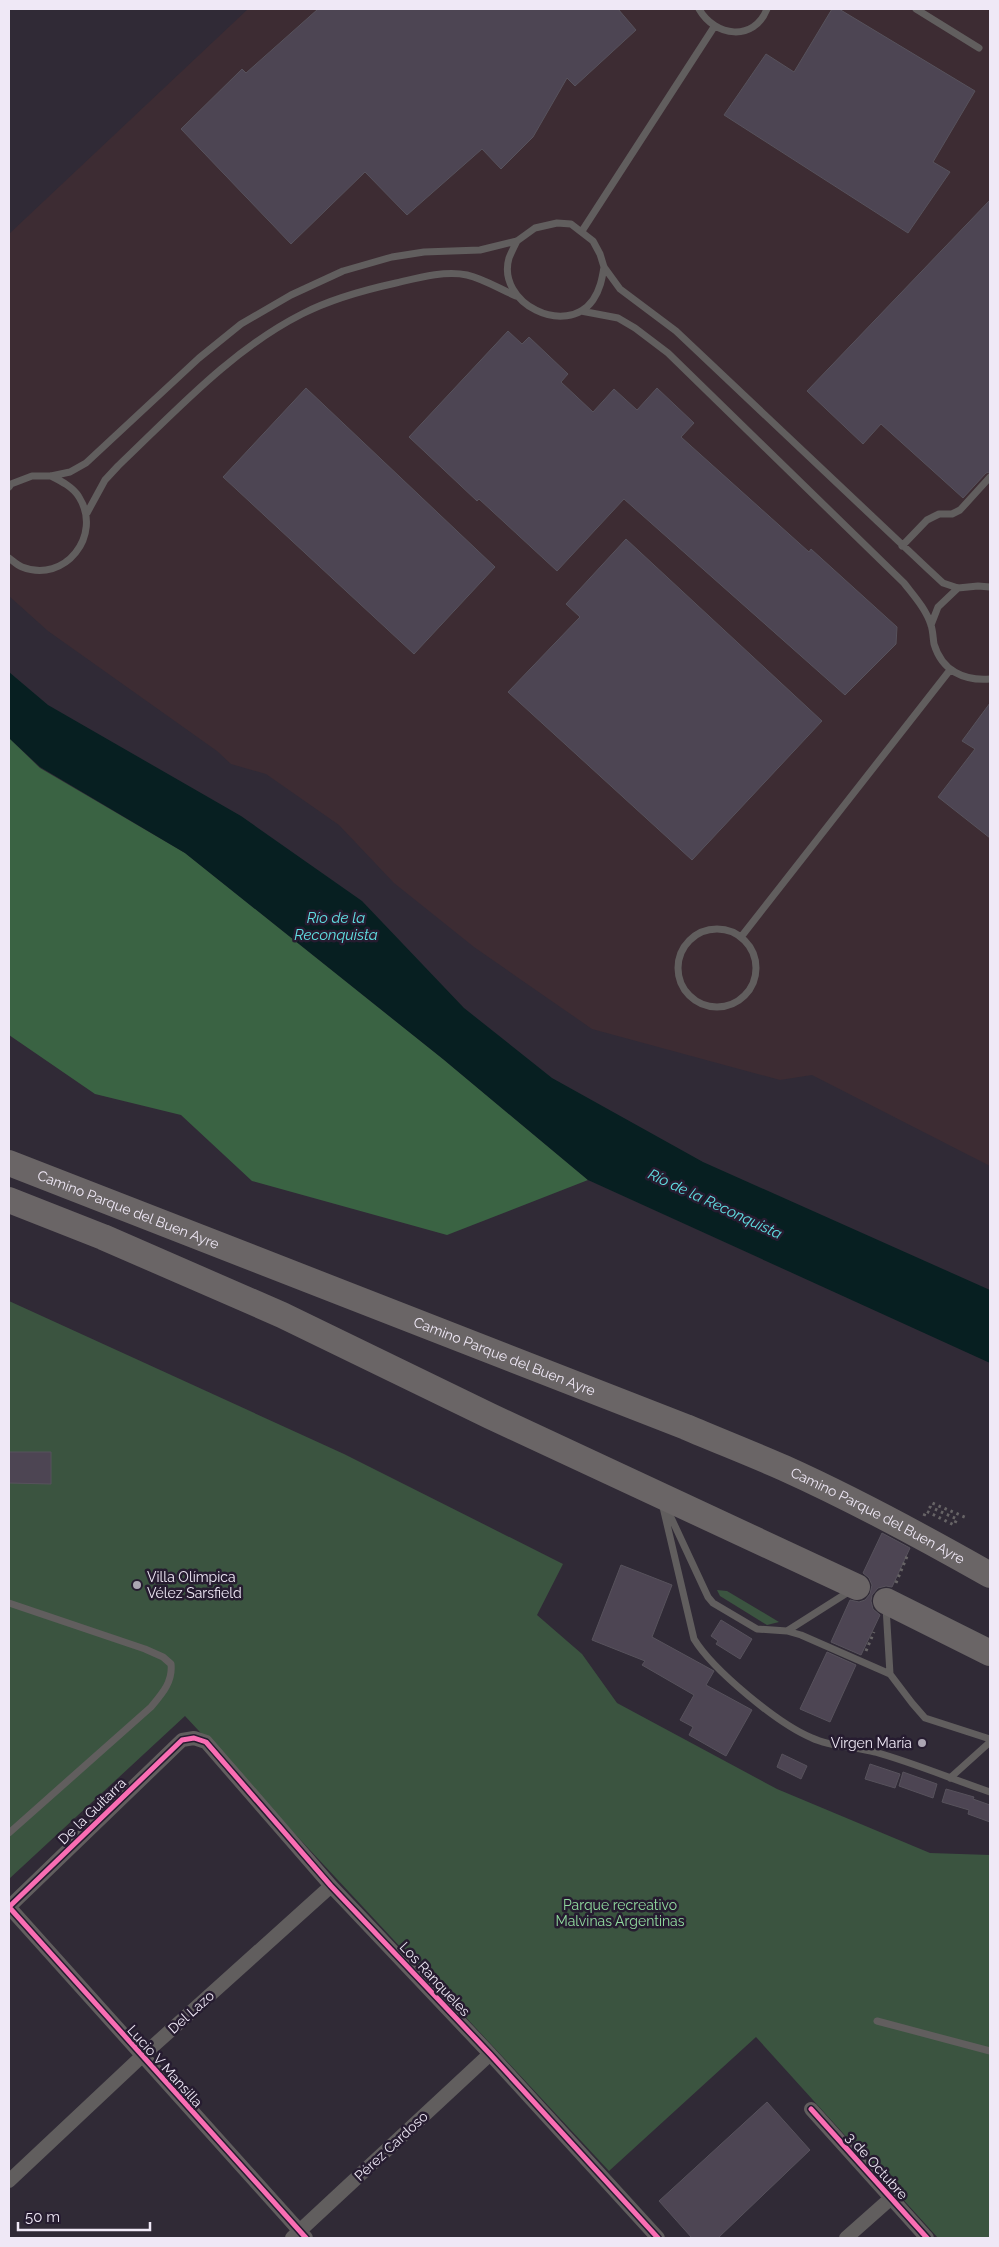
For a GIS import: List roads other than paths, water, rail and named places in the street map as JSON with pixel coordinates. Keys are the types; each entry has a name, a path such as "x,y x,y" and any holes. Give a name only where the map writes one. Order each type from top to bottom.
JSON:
{"highway":[{"name":"Camino Parque del Buen Ayre","path":"9,1163 722,1442 786,1469 848,1499 990,1575"},
{"path":"9,1200 103,1237 282,1315 490,1416 857,1587"},
{"path":"886,1601 990,1653"}],"street":[{"name":"Los Ranqueles","path":"194,1738 206,1742 331,1886 490,2054 658,2238"},
{"name":"De la Guitarra","path":"9,1907 182,1740 194,1738"},
{"name":"Del Lazo","path":"9,2181 142,2057 331,1886"},
{"name":"Lucio V Mansilla","path":"9,1907 299,2236"},
{"name":"Pérez Cardoso","path":"299,2236 490,2054"},
{"name":"3 de Octubre","path":"811,2109 927,2238"},
{"path":"846,2238 890,2199"}],"lane":[{"path":"699,9 704,18 714,27 731,31 748,28 758,22 767,9"},
{"path":"916,9 978,48"},
{"path":"582,231 714,27"},
{"path":"9,484 32,476 52,476 70,472 86,463 199,358 234,329 291,295 343,271 392,257 424,252 480,250 517,241 535,228 557,223 571,224 593,241 604,267 620,289 676,331 902,546 943,582 958,588 990,587"},
{"path":"516,296 509,281 508,260 517,241"},
{"path":"87,513 106,480 118,466 219,371 270,332 302,314 372,288 448,274 466,275 516,296 534,311 550,315 568,315 581,311 592,301 601,284 604,267"},
{"path":"581,311 618,318 635,328 668,353 904,583 918,601 931,625 934,644 940,659 950,670 967,678 990,679"},
{"path":"9,558 22,567 43,569 61,566 77,553 86,533 87,513 79,495 52,476"},
{"path":"902,546 927,520 939,514 952,514 960,510 990,478"},
{"path":"931,625 938,607 958,588"},
{"path":"741,937 950,670"},
{"path":"716,929 729,931 741,937 749,946 756,970 753,982 747,992 738,1001 727,1006 715,1007 692,999 681,982 678,962 683,949 691,939 702,932 716,929"},
{"path":"661,1496 713,1604 757,1629 787,1631 801,1635 890,1674 925,1718 990,1741 950,1778"},
{"path":"661,1496 694,1639 703,1653 761,1706 788,1725 813,1739 875,1752 990,1792"},
{"path":"787,1631 857,1587"},
{"path":"886,1601 890,1674"},
{"path":"9,1603 157,1654 171,1664 172,1674 164,1691 151,1707 9,1833"},
{"path":"877,2021 990,2051"}],"water":[{"name":"Río de la Reconquista","path":"9,672 48,705 241,816 362,901 464,1008 552,1078 703,1162 990,1290 990,1363 588,1180 443,1059 185,853 40,767 9,738"}],"place":[{"name":"Villa Olímpica Vélez Sarsfield","path":"137,1585"},
{"name":"Virgen María","path":"922,1743"}],"park label":[{"name":"Parque recreativo Malvinas Argentinas","path":"620,1914"}]}
